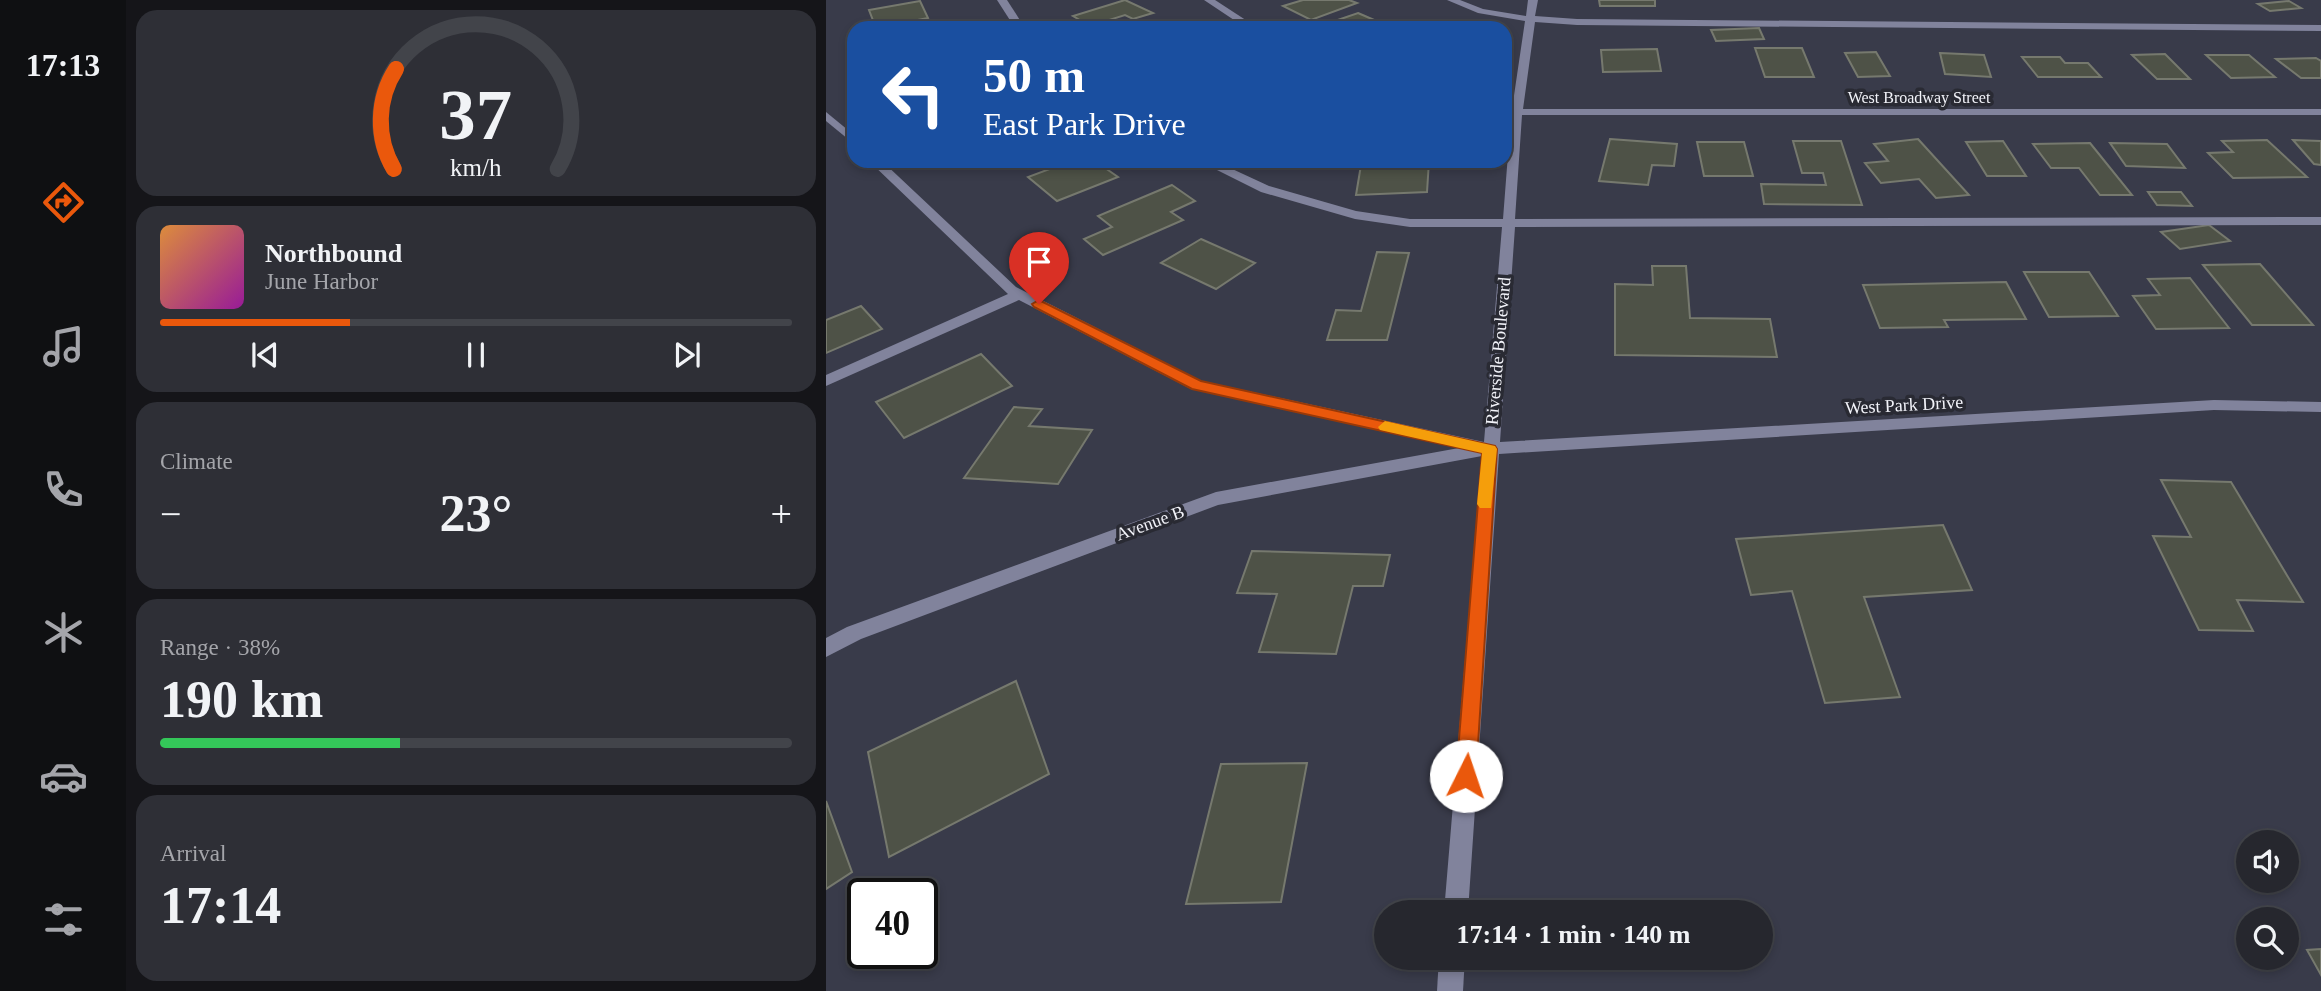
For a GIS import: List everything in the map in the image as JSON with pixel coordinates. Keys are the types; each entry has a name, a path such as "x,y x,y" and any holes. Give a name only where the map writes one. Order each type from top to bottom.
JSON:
{"street":[{"path":"1002,0 1016,21"},
{"path":"1209,0 1242,21"},
{"path":"1452,0 1465,6 1529,18 1590,22 2321,28"},
{"name":"Riverside Boulevard","path":"1512,108 1533,0"},
{"name":"West Broadway Street","path":"1512,113 2321,112"},
{"path":"826,115 847,134"},
{"path":"882,168 1012,290 1197,385 1489,449"},
{"path":"1220,168 1265,189 1355,215 1410,223 1508,221 1970,224 2077,220 2321,221"},
{"name":"Riverside Boulevard","path":"1457,900 1508,221 1509,168"},
{"path":"826,381 1020,293"},
{"name":"West Park Drive","path":"1489,449 2214,405 2321,407"},
{"name":"Avenue B","path":"826,648 854,633 1216,499 1489,449"},
{"path":"1450,991 1451,970"}],"shaded area":[{"path":"826,0 2321,0 2321,991 826,991"}],"building":[{"path":"1125,0 1153,13 1133,19 1125,15 1106,21 1082,21 1073,16"},
{"path":"1303,0 1349,0 1357,3 1311,20 1283,6"},
{"path":"1599,0 1655,0 1655,6 1600,6"},
{"path":"920,1 928,18 912,21 873,21 869,10"},
{"path":"2289,1 2301,8 2270,11 2258,4"},
{"path":"1358,13 1376,21 1335,21"},
{"path":"1759,28 1764,39 1716,41 1711,30"},
{"path":"1755,48 1802,48 1814,77 1765,77"},
{"path":"1657,49 1661,71 1603,72 1601,50"},
{"path":"1876,52 1890,76 1858,77 1845,53"},
{"path":"1940,53 1984,55 1991,77 1945,74"},
{"path":"2165,54 2190,79 2157,79 2132,55"},
{"path":"2206,55 2249,55 2275,77 2231,78"},
{"path":"2022,57 2060,57 2065,63 2088,63 2101,77 2038,77"},
{"path":"2316,58 2321,61 2321,78 2301,78 2276,59"},
{"path":"1610,139 1677,144 1674,166 1652,165 1648,185 1599,181"},
{"path":"1918,139 1969,195 1936,198 1919,179 1881,183 1865,163 1888,161 1874,144"},
{"path":"2267,140 2307,177 2233,178 2208,153 2233,152 2222,141"},
{"path":"2293,140 2321,141 2321,165 2314,164"},
{"path":"1793,141 1841,141 1862,205 1764,204 1761,184 1826,185 1823,173 1802,173"},
{"path":"2003,141 2026,176 1987,176 1966,142"},
{"path":"1697,142 1744,142 1753,176 1704,176"},
{"path":"2090,143 2132,195 2100,195 2079,168 2051,168 2033,144"},
{"path":"2110,143 2167,144 2185,168 2126,166"},
{"path":"1052,168 1105,168 1118,177 1057,201 1028,177"},
{"path":"1360,168 1429,168 1427,192 1356,195"},
{"path":"1172,185 1195,201 1171,212 1183,220 1103,255 1084,239 1112,227 1098,216"},
{"path":"2148,192 2181,192 2192,206 2157,205"},
{"path":"2209,225 2230,241 2180,249 2161,232"},
{"path":"1201,239 1255,263 1216,289 1161,263"},
{"path":"1377,252 1409,253 1387,340 1327,340 1336,310 1361,311"},
{"path":"2260,264 2313,325 2252,325 2203,265"},
{"path":"1652,266 1686,266 1690,318 1770,319 1777,357 1615,355 1615,284 1653,285"},
{"path":"2024,272 2089,272 2118,316 2049,317"},
{"path":"2190,278 2229,328 2156,329 2133,296 2160,295 2148,279"},
{"path":"2006,282 2026,319 1944,320 1948,327 1880,328 1863,285"},
{"path":"861,306 882,329 826,353 826,320"},
{"path":"981,354 1012,386 904,438 876,402"},
{"path":"1014,407 1042,409 1029,426 1092,430 1058,484 964,478"},
{"path":"2161,480 2231,482 2303,602 2237,600 2253,631 2199,630 2153,536 2191,537"},
{"path":"1943,525 1972,590 1864,597 1900,697 1825,703 1792,591 1751,595 1736,539"},
{"path":"1252,551 1390,555 1383,586 1353,586 1336,654 1259,652 1277,594 1237,593"},
{"path":"1016,681 1049,774 889,857 868,752"},
{"path":"1307,763 1281,902 1186,904 1221,764"},
{"path":"826,801 852,872 826,889"},
{"path":"2321,949 2321,975 2307,950"}],"slow traffic":[{"path":"1385,427 1489,449 1485,504"}],"route":[{"path":"1039,304 1197,385 1489,449 1466,776"}]}
